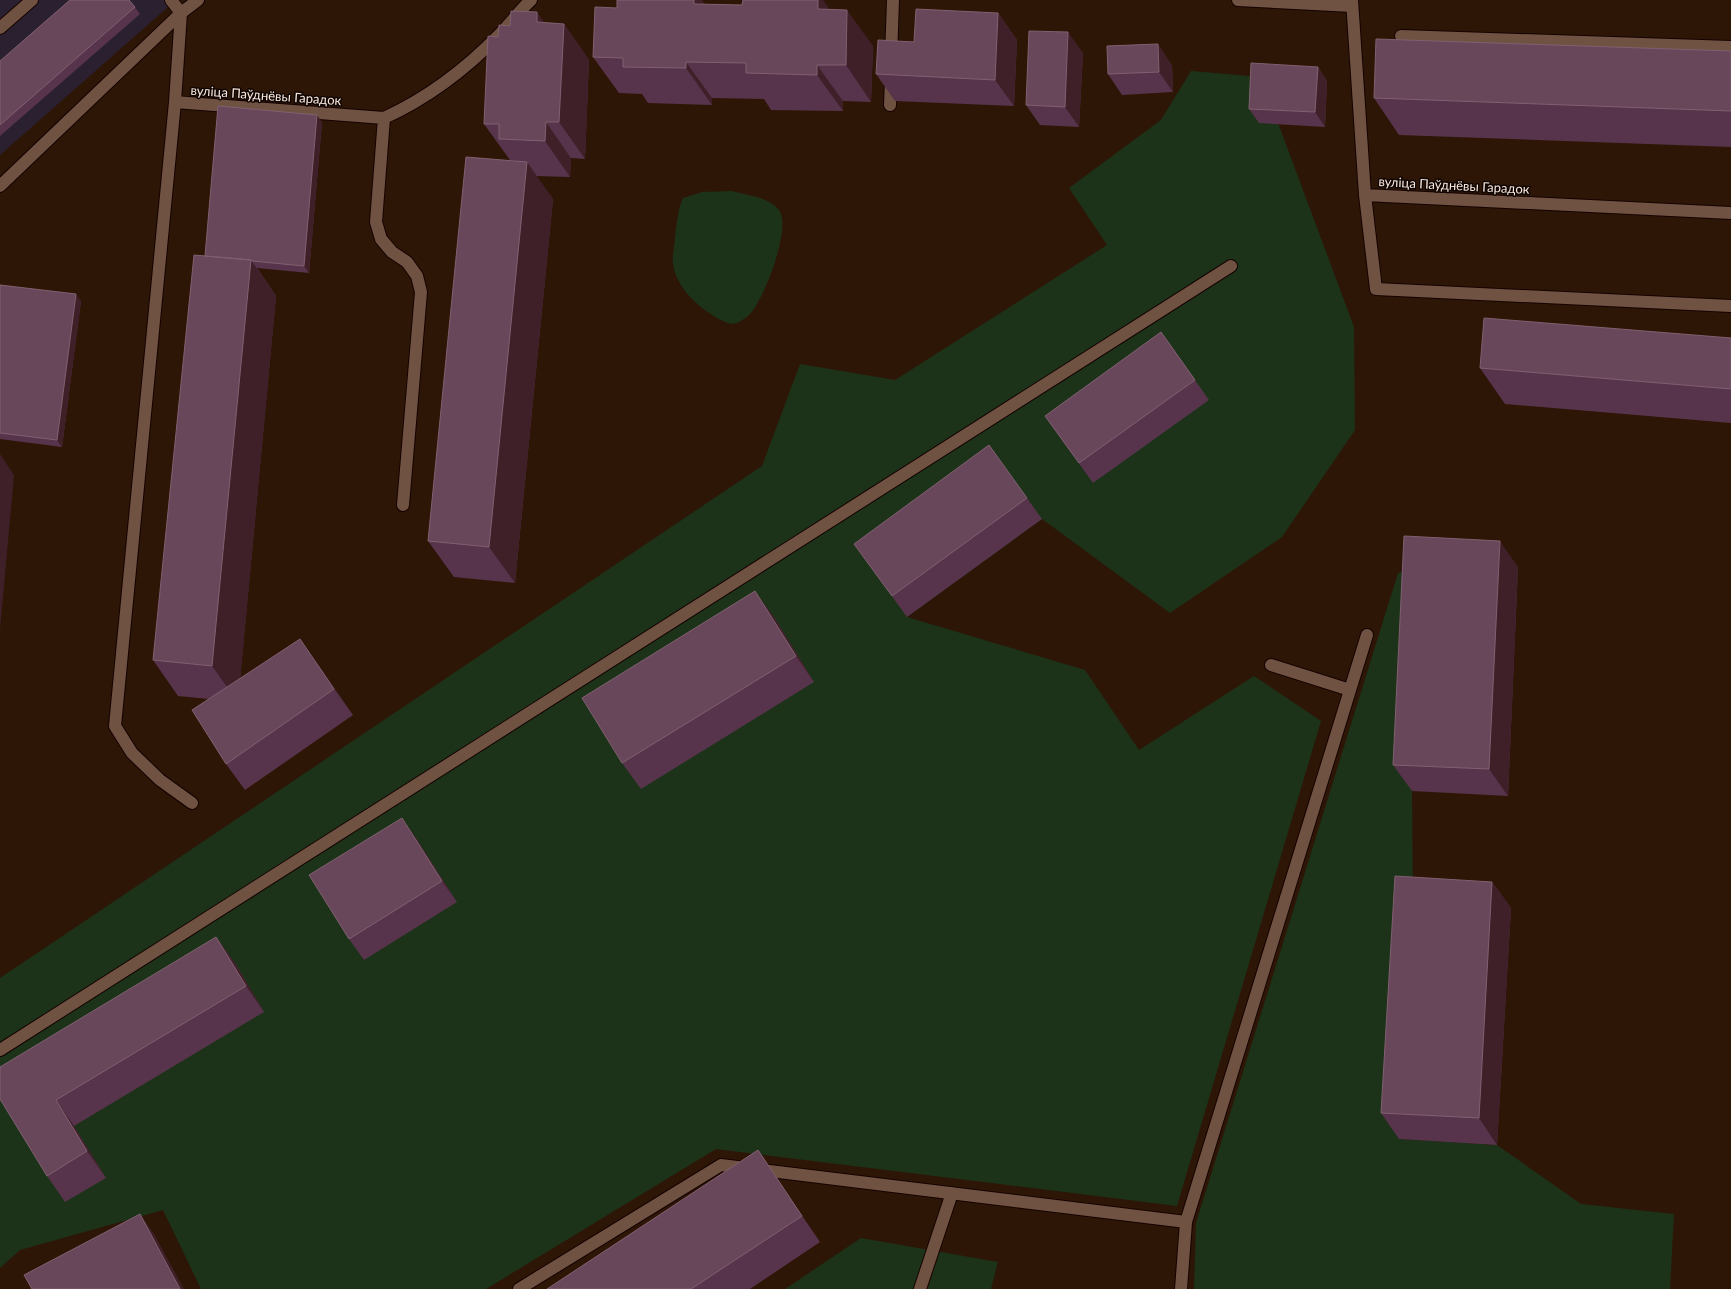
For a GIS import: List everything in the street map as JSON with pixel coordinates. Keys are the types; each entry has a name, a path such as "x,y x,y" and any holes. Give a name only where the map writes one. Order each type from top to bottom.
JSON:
{"street":[{"path":"0,28 32,0"},
{"path":"171,0 181,13"},
{"path":"0,186 181,13 198,0"},
{"name":"вуліца Паўднёвы Гарадок","path":"181,13 175,102 384,118 407,108 448,80 500,34 531,0"},
{"path":"890,105 893,0"},
{"name":"вуліца Паўднёвы Гарадок","path":"1238,0 1352,3 1365,195 1731,213"},
{"path":"1401,36 1731,47"},
{"path":"175,102 115,726 132,753 160,780 192,803"},
{"path":"384,118 376,222 381,239 392,252 407,262 417,276 422,292 402,505"},
{"path":"1365,195 1376,289 1731,306"},
{"path":"0,1050 1231,266"},
{"path":"1181,1289 1186,1222 1367,635"},
{"path":"1272,665 1350,690"},
{"path":"519,1289 721,1165 1186,1222"},
{"path":"920,1289 952,1193"}],"shaded area":[{"path":"0,0 176,0 0,155"}],"green space":[{"path":"1191,71 1261,77 1354,327 1355,430 1282,537 1170,613 1042,519 907,617 1085,670 1139,750 1254,676 1321,721 1177,1206 716,1149 486,1289 201,1289 163,1210 20,1250 0,1268 0,978 762,466 800,364 895,380 1107,245 1069,188 1161,120"},
{"path":"732,191 757,197 769,202 779,210 782,219 782,232 779,247 769,279 756,306 750,314 746,318 734,324 724,322 712,315 693,300 678,279 673,260 677,221 683,198 702,192"},
{"path":"1422,563 1412,791 1413,902 1399,1139 1497,1145 1581,1204 1674,1214 1670,1289 1194,1289 1196,1223 1398,573"},
{"path":"861,1238 998,1262 991,1289 785,1289"}],"building":[{"path":"70,0 129,0 135,7 0,125 0,61"},
{"path":"617,0 694,0 694,4 742,5 743,0 818,0 818,9 847,10 846,65 817,65 817,75 746,73 746,63 686,62 686,68 623,67 623,58 593,57 595,7 617,8"},
{"path":"916,9 998,13 995,80 876,74 878,40 914,42"},
{"path":"511,11 537,12 537,22 564,24 559,122 546,122 545,141 499,139 499,124 484,124 488,36 498,37 499,25 510,26"},
{"path":"1029,31 1068,32 1065,107 1026,105"},
{"path":"1376,39 1731,51 1731,111 1374,98"},
{"path":"1158,44 1159,72 1108,74 1107,46"},
{"path":"1251,63 1318,67 1315,112 1249,109"},
{"path":"218,106 317,115 304,266 205,256"},
{"path":"466,157 527,162 489,547 428,541"},
{"path":"194,255 251,260 212,666 153,660"},
{"path":"0,285 76,294 57,440 0,433"},
{"path":"1484,318 1731,338 1731,389 1480,368"},
{"path":"1161,332 1195,380 1079,463 1045,416"},
{"path":"989,445 1027,498 892,596 854,544"},
{"path":"1404,536 1500,541 1489,769 1393,765"},
{"path":"755,591 796,656 622,763 582,698"},
{"path":"300,639 334,689 226,764 192,710"},
{"path":"402,818 442,881 349,939 309,875"},
{"path":"1395,876 1492,882 1479,1118 1381,1113"},
{"path":"216,937 246,986 56,1100 87,1151 47,1176 0,1099 0,1067"},
{"path":"758,1150 802,1216 691,1289 547,1289"},
{"path":"140,1214 180,1289 32,1289 24,1275"}]}
